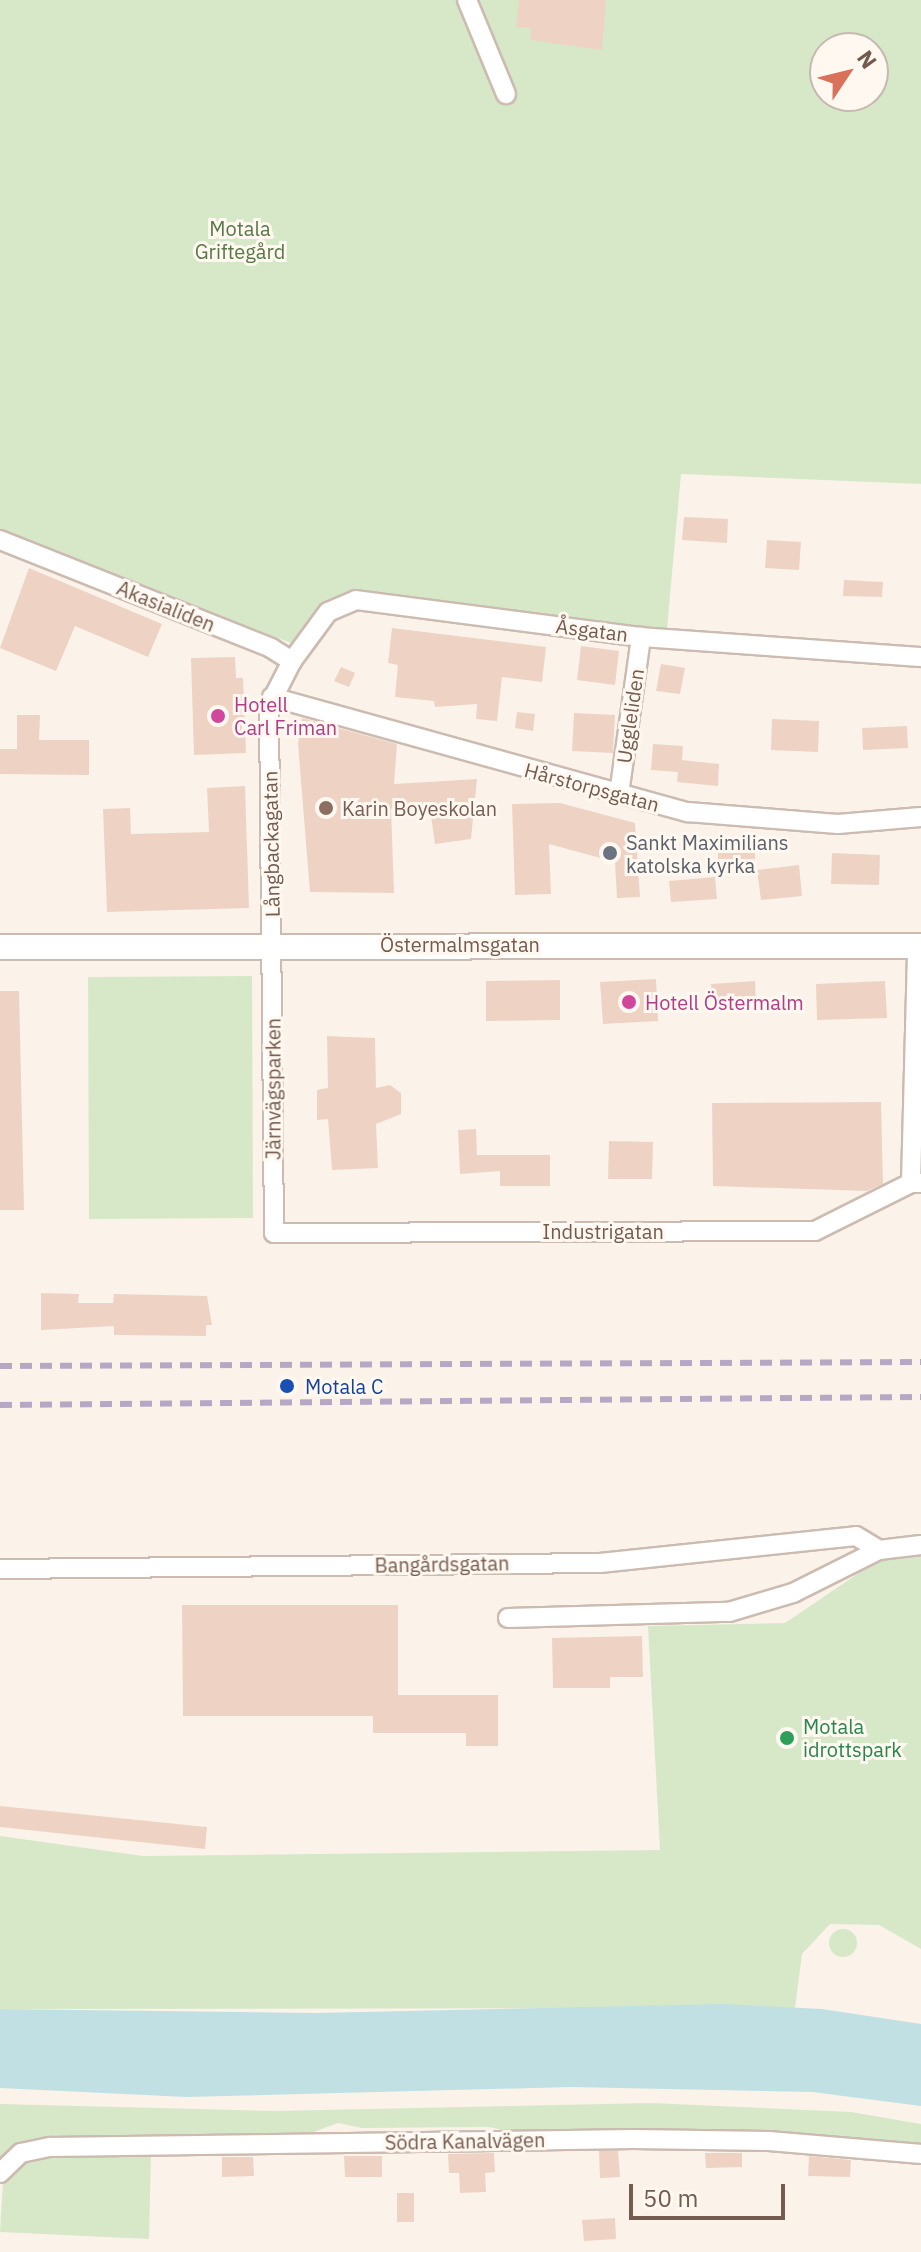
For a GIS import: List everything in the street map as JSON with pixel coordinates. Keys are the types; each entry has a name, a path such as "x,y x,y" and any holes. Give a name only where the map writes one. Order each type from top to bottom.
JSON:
{"street":[{"path":"467,0 506,94"},
{"name":"Akasialiden","path":"1,542 271,648 292,661"},
{"name":"Åsgatan","path":"292,661 328,612 356,600 641,637 921,657"},
{"name":"Uggleliden","path":"619,794 641,637"},
{"path":"272,697 292,661"},
{"name":"Hårstorpsgatan","path":"272,697 619,794 732,819 838,824 921,817"},
{"name":"Långbackagatan","path":"272,697 273,944"},
{"name":"Östermalmsgatan","path":"0,947 273,944 919,946"},
{"name":"Järnvägsparken","path":"273,944 274,1233"},
{"path":"916,1183 919,946"},
{"name":"Industrigatan","path":"274,1233 815,1231 916,1183"},
{"name":"Bangårdsgatan","path":"0,1569 107,1564 600,1563 856,1536 879,1550"},
{"name":"Bangårdsgatan","path":"508,1618 729,1612 793,1593 879,1550 921,1545"},
{"name":"Södra Kanalvägen","path":"6,2166 50,2147 634,2139 769,2141 921,2154"}],"green space":[{"name":"Motala Griftegård","path":"0,0 921,0 921,484 681,474 666,640 456,610 331,608 291,643 0,531"},
{"path":"252,976 253,1218 89,1219 88,977"},
{"path":"912,1537 921,1537 921,1949 879,1925 830,1924 802,1954 795,2008 0,2009 0,1836 143,1856 660,1850 648,1626 785,1623"},
{"path":"843,1929 853,1933 857,1943 853,1953 843,1957 833,1953 829,1943 833,1933"},
{"path":"651,2103 851,2112 921,2124 921,2148 534,2136 488,2127 362,2128 338,2123 294,2139 25,2145 0,2160 0,2104 274,2111"},
{"path":"32,2154 151,2154 149,2239 0,2232 3,2182 8,2169"}],"water":[{"path":"723,2004 822,2009 921,2024 921,2106 812,2092 571,2087 186,2097 0,2088 0,2009 315,2013"}],"building":[{"path":"519,0 606,0 602,50 530,40 531,28 516,27"},
{"path":"684,517 728,519 727,543 682,540"},
{"path":"767,540 801,542 799,570 765,568"},
{"path":"29,568 162,624 148,657 75,626 56,671 0,648"},
{"path":"844,580 883,582 882,597 843,596"},
{"path":"392,628 546,647 542,682 502,677 497,721 476,719 477,704 435,707 434,701 395,697 398,665 388,663"},
{"path":"581,646 619,651 615,685 577,680"},
{"name":"Hotell Carl Friman","path":"235,657 236,678 243,678 246,753 194,755 191,658"},
{"path":"661,664 685,668 680,694 656,691"},
{"path":"341,667 355,673 349,687 334,681"},
{"path":"517,712 535,714 533,731 515,728"},
{"path":"574,713 615,715 613,753 572,751"},
{"path":"17,715 40,715 39,740 89,740 89,775 0,774 0,749 17,749"},
{"path":"302,718 397,744 394,784 477,779 471,839 435,844 430,809 391,809 394,893 310,892 298,744"},
{"path":"772,719 819,721 818,752 771,750"},
{"path":"907,726 908,748 863,750 862,728"},
{"path":"653,744 683,746 682,760 719,764 718,786 677,782 678,772 651,770"},
{"path":"245,786 249,908 107,912 103,809 130,808 131,834 209,832 207,788"},
{"name":"Sankt Maximilians katolska kyrka","path":"560,803 635,823 640,897 617,898 615,862 549,844 551,894 515,895 512,804"},
{"path":"755,836 755,859 718,860 718,837"},
{"path":"832,853 880,855 879,885 831,884"},
{"path":"799,865 802,896 761,900 757,870"},
{"path":"715,877 717,899 671,902 669,881"},
{"name":"Hotell Östermalm","path":"656,979 658,1021 603,1024 600,982"},
{"path":"560,980 560,1020 486,1021 486,981"},
{"path":"755,981 756,1005 713,1008 711,984"},
{"path":"885,981 887,1018 817,1020 816,984"},
{"path":"0,991 19,991 24,1210 0,1210"},
{"path":"327,1036 375,1038 376,1088 390,1085 401,1093 401,1114 376,1124 378,1168 332,1170 328,1119 317,1120 317,1090 328,1088"},
{"path":"881,1102 883,1184 867,1191 713,1186 712,1103"},
{"path":"476,1129 477,1155 550,1155 550,1186 500,1186 500,1171 460,1174 458,1130"},
{"path":"609,1141 653,1142 652,1179 608,1179"},
{"path":"41,1293 79,1294 78,1303 113,1303 114,1294 207,1296 212,1325 206,1325 206,1336 114,1335 114,1326 41,1330"},
{"path":"182,1605 398,1605 398,1695 498,1695 498,1746 466,1746 466,1733 373,1733 373,1716 183,1716"},
{"path":"642,1636 643,1677 610,1677 610,1688 553,1688 552,1638"},
{"path":"0,1806 207,1827 205,1849 0,1827"},
{"path":"599,2151 618,2151 620,2177 600,2178"},
{"path":"494,2153 495,2172 485,2173 486,2192 460,2193 459,2173 449,2173 448,2154"},
{"path":"705,2153 742,2153 742,2167 706,2168"},
{"path":"344,2156 382,2156 382,2177 345,2177"},
{"path":"809,2156 851,2160 850,2177 808,2176"},
{"path":"222,2157 253,2157 254,2176 222,2177"},
{"path":"397,2193 414,2193 414,2222 397,2222"},
{"path":"615,2218 616,2239 584,2241 582,2220"}],"railway":[{"path":"0,1366 921,1362"},
{"path":"0,1405 921,1397"}],"place":[{"name":"Hotell Carl Friman","path":"218,716"},
{"name":"Karin Boyeskolan","path":"326,808"},
{"name":"Sankt Maximilians katolska kyrka","path":"610,853"},
{"name":"Hotell Östermalm","path":"629,1002"},
{"name":"Motala C","path":"287,1386"},
{"name":"Motala idrottspark","path":"787,1738"}]}
